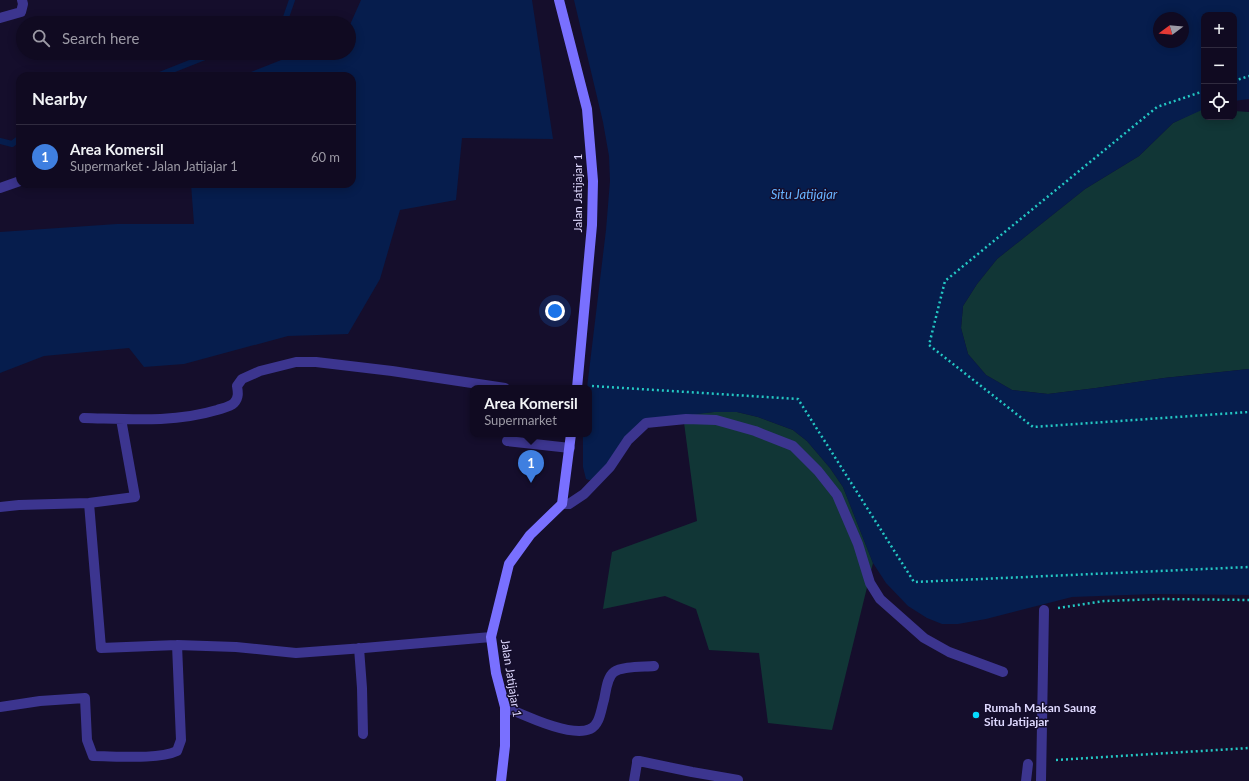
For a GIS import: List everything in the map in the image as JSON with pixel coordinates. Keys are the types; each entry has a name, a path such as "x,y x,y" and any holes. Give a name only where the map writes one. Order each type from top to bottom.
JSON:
{"street":[{"path":"0,18 21,12 23,4 22,0"},
{"name":"Jalan Jatijajar 1","path":"559,0 587,109 593,181 592,225 577,385"},
{"path":"0,188 16,182"},
{"path":"84,418 150,420 199,415 230,406 235,402 238,396 237,386 242,379 260,371 296,362 316,362 392,371 485,385"},
{"path":"0,507 19,505 89,504 135,496 121,419"},
{"path":"571,437 562,504 569,504 584,494 610,467 628,440 646,423 686,419 716,420 755,431 793,446 818,471 837,495 858,544 870,583 880,599 924,638 949,652 1003,672"},
{"path":"507,441 570,448"},
{"path":"89,504 101,648 176,645 236,647 296,653 491,637"},
{"name":"Jalan Jatijajar 1","path":"501,781 505,746 505,707 496,673 491,637 509,564 530,535 562,504"},
{"path":"1042,781 1044,610"},
{"path":"0,707 40,701 84,698 87,740 93,756 140,756 170,754 177,750 181,740 176,645"},
{"path":"359,648 363,734"},
{"path":"505,707 565,730 579,732 591,729 598,720 609,680 614,672 624,668 654,666"},
{"path":"634,781 637,761 639,761 739,781"},
{"path":"1026,781 1028,764"}],"path":[{"path":"1237,80 1249,76"},
{"path":"1201,92 1157,107 945,281 929,345 1033,427 1249,412"},
{"path":"1004,578 1249,567"},
{"path":"1044,610 1104,601 1161,599 1249,600"},
{"path":"1042,760 1249,748"}],"green space":[{"path":"1200,110 1201,120 1237,120 1237,111 1249,112 1249,369 1164,378 1048,394 1012,390 986,375 968,354 961,328 963,306 977,284 997,259 1085,189 1139,156 1173,123"},
{"path":"714,412 737,412 758,417 793,430 807,441 830,468 843,487 873,563 832,730 768,723 759,653 709,650 696,609 665,596 603,609 612,552 697,521 683,415"}],"water":[{"path":"361,0 532,0 553,139 462,138 456,200 400,210 380,279 348,334 288,336 184,364 144,367 129,348 44,356 0,373 0,232 117,224 194,224 191,188 356,188 356,72 251,72 281,60 356,60 356,16 354,16"},
{"name":"Situ Jatijajar","path":"574,0 1249,0 1249,99 1237,101 1237,12 1201,12 1201,110 1173,123 1139,156 1085,189 997,259 977,284 963,306 961,328 968,354 986,375 1012,390 1048,394 1164,378 1249,369 1249,595 1154,594 1072,597 986,619 958,624 942,624 927,618 908,606 886,583 873,563 843,487 830,468 807,441 793,430 758,417 737,412 714,412 647,420 592,480 586,479 583,467 583,437 592,437 592,385 587,385 606,230 610,181 609,156 603,122"}],"waterway":[{"path":"286,16 292,0"},
{"path":"167,72 197,60"},
{"path":"0,141 12,144 16,141"}],"place":[{"name":"Area Komersil","path":"531,483"},
{"name":"Rumah Makan Saung Situ Jatijajar","path":"976,715"}]}
